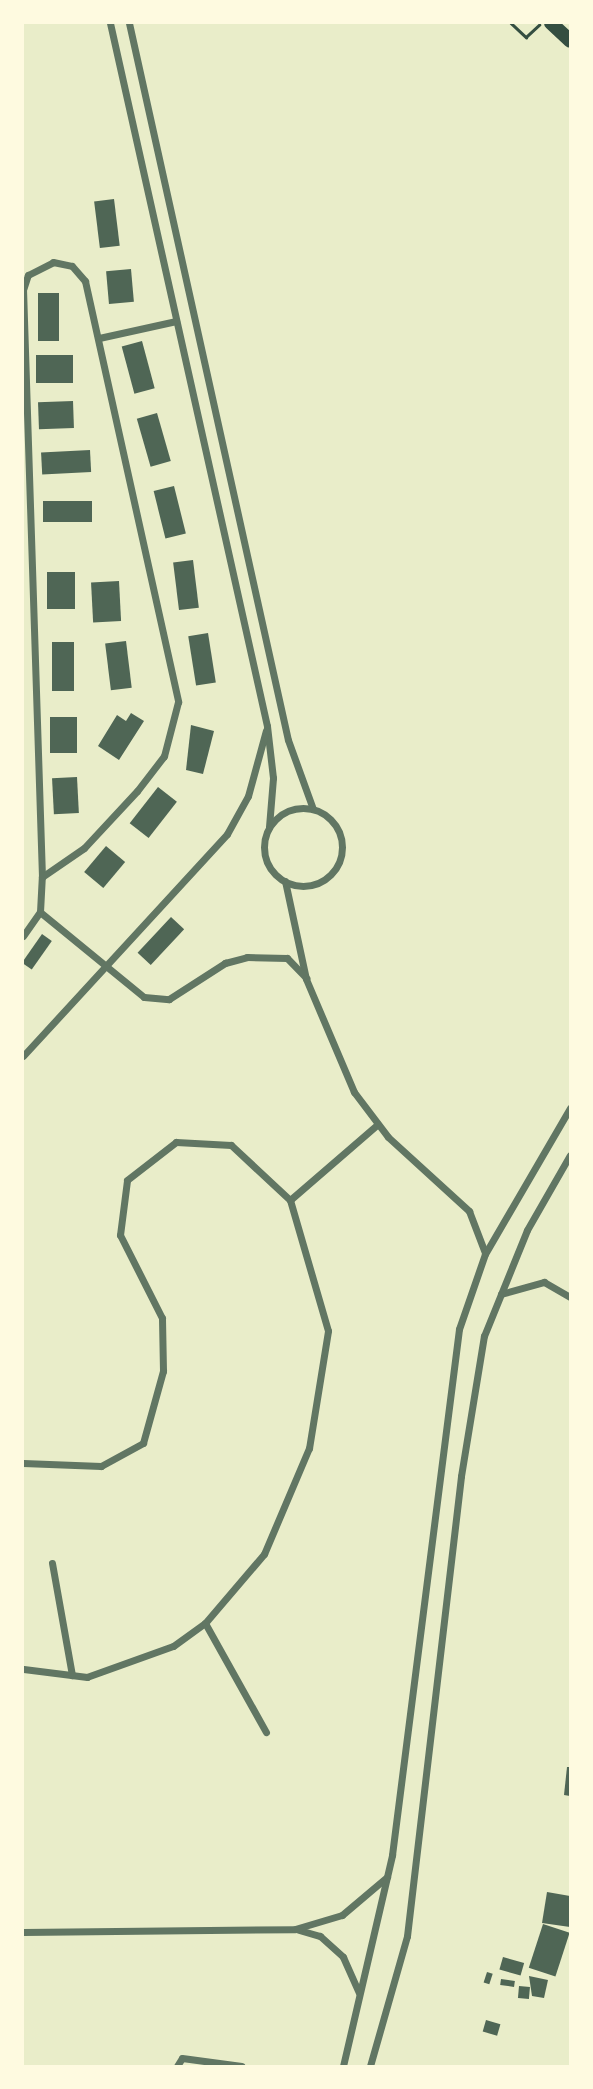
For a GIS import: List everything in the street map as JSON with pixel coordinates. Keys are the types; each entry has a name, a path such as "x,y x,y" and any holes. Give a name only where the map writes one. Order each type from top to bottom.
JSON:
{"highway":[{"path":"551,23 570,41"}],"street":[{"path":"110,23 267,726 273,778 268,863 285,881 306,979 354,1092 378,1124 469,1211 485,1254"},
{"path":"129,23 288,740 313,809 341,835 340,861 322,881 285,881"},
{"path":"23,936 40,912 42,877 23,290 28,275 53,262 78,270 99,338 176,679 175,728 137,791 84,848 42,877"},
{"path":"99,338 176,321"},
{"path":"23,1056 227,834 248,796 267,726"},
{"path":"270,827 288,811 313,809"},
{"path":"40,912 102,968 132,990 159,1000 247,957 287,958 306,979"},
{"path":"343,2066 387,1877 436,1472 460,1329 485,1254 570,1108"},
{"path":"290,1200 378,1124"},
{"path":"23,1463 101,1466 142,1443 163,1371 162,1318 120,1235 127,1180 176,1142 232,1145 290,1200 328,1331 309,1448 264,1554 205,1623 173,1646 87,1677 23,1669"},
{"path":"370,2066 407,1936 461,1476 484,1336 527,1230 570,1155"},
{"path":"501,1294 544,1282 570,1297"},
{"path":"52,1563 72,1675"},
{"path":"205,1623 266,1732"},
{"path":"23,1932 295,1929 342,1915 387,1877"},
{"path":"295,1929 320,1936 342,1957 360,1995"},
{"path":"177,2066 181,2058 241,2066"}],"path":[{"path":"511,23 526,37 541,23"}],"building":[{"path":"114,199 120,246 100,248 94,201"},
{"path":"131,269 134,302 109,304 106,271"},
{"path":"38,293 59,293 59,341 38,341"},
{"path":"142,341 155,388 134,394 122,346"},
{"path":"36,355 73,355 73,383 36,383"},
{"path":"73,401 74,428 39,429 38,402"},
{"path":"157,413 171,461 151,467 137,419"},
{"path":"90,450 91,472 42,475 41,453"},
{"path":"174,486 186,534 165,539 154,491"},
{"path":"43,501 92,501 92,522 43,522"},
{"path":"193,560 199,608 179,610 173,562"},
{"path":"47,572 75,572 75,609 47,609"},
{"path":"119,581 121,621 93,622 91,582"},
{"path":"208,633 216,682 196,686 188,636"},
{"path":"126,641 132,688 111,690 105,644"},
{"path":"52,642 74,642 74,691 52,691"},
{"path":"131,713 144,721 119,760 98,746 117,715 126,721"},
{"path":"50,717 77,717 77,753 50,753"},
{"path":"191,725 214,731 203,774 186,770"},
{"path":"77,777 79,813 54,814 52,778"},
{"path":"158,787 177,802 149,838 130,823"},
{"path":"106,846 125,862 103,888 84,872"},
{"path":"171,917 184,929 151,965 138,953"},
{"path":"42,934 52,941 32,970 23,961"},
{"path":"567,1767 570,1767 570,1796 564,1795"},
{"path":"547,1892 570,1896 570,1927 542,1923"},
{"path":"543,1924 570,1933 555,1976 529,1968"},
{"path":"503,1957 524,1963 521,1976 499,1969"},
{"path":"487,1972 493,1974 489,1984 484,1982"},
{"path":"529,1976 548,1980 544,1998 532,1996"},
{"path":"501,1979 515,1981 514,1987 500,1985"},
{"path":"519,1986 530,1987 529,1999 518,1998"},
{"path":"486,2020 500,2024 497,2036 483,2032"}]}
